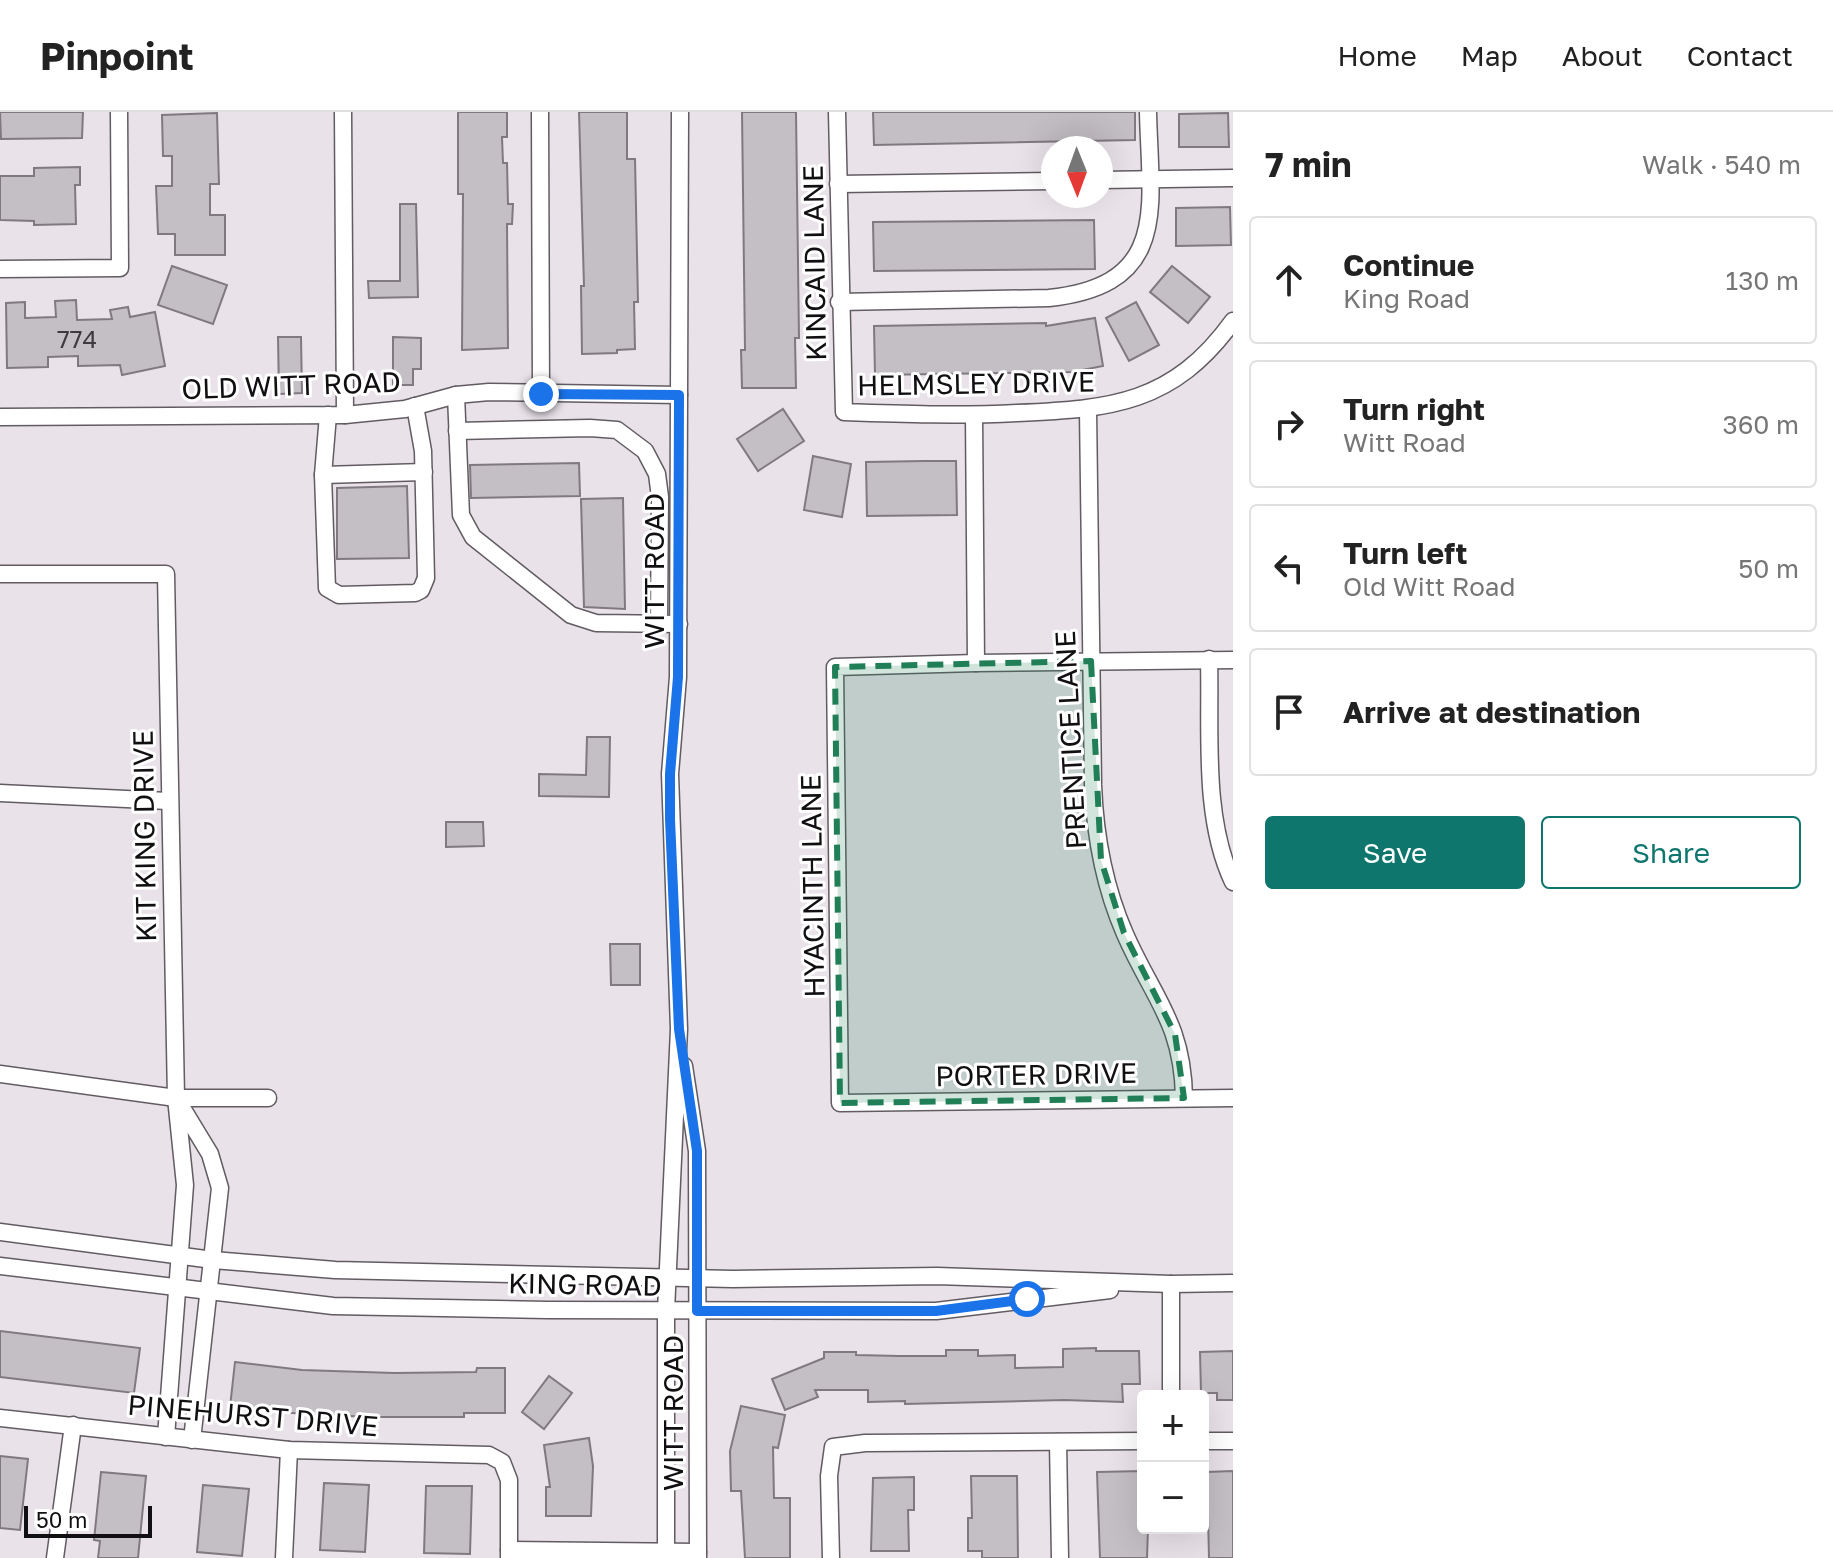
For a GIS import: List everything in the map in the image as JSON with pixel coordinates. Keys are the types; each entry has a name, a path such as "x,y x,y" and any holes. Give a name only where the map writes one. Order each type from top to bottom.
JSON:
{"street":[{"path":"0,269 120,268 119,112"},
{"path":"343,112 336,415 324,432 323,475 327,588 339,595 415,593 421,590 426,578 423,451 415,406"},
{"path":"540,112 541,394"},
{"name":"WITT ROAD","path":"666,1555 666,1311 679,1029 670,774 679,624 680,112"},
{"name":"KINCAID LANE","path":"837,112 839,302 844,412"},
{"path":"839,302 1049,298 1097,288 1118,276 1135,258 1147,236 1150,180 1148,112"},
{"path":"1113,180 1233,178"},
{"path":"838,184 1041,181"},
{"name":"HELMSLEY DRIVE","path":"844,412 974,415 1107,407 1145,395 1171,381 1195,364 1233,321"},
{"name":"OLD WITT ROAD","path":"0,417 336,415 415,406 456,395 489,392 679,395"},
{"path":"456,395 461,515 473,537 571,615 596,623 679,624"},
{"name":"PRENTICE LANE","path":"1088,410 1094,810 1101,860 1124,933 1175,1034 1183,1067 1184,1098"},
{"path":"974,415 976,663 1233,660"},
{"path":"457,431 617,430 645,451 657,474 660,497 659,624"},
{"path":"323,475 424,472"},
{"name":"KIT KING DRIVE","path":"0,574 166,574 176,1098 185,1185 166,1437"},
{"path":"1209,659 1214,816 1221,857 1233,882"},
{"name":"HYACINTH LANE","path":"840,1103 835,667 976,663"},
{"path":"0,793 168,801"},
{"name":"WITT ROAD","path":"679,1029 697,1151 698,1555"},
{"path":"0,1074 176,1098 268,1098"},
{"name":"KIT KING DRIVE","path":"176,1098 210,1154 220,1188 192,1440"},
{"name":"PORTER DRIVE","path":"840,1103 1233,1098"},
{"name":"KING ROAD","path":"0,1232 213,1260 335,1270 697,1278 937,1276 1171,1284 1233,1283"},
{"name":"KING ROAD","path":"0,1266 333,1306 936,1311 1171,1284"},
{"path":"1171,1284 1171,1390"},
{"name":"PINEHURST DRIVE","path":"0,1418 289,1450 489,1455 502,1462 509,1480 509,1554"},
{"path":"55,1558 73,1425"},
{"path":"831,1558 829,1476 833,1447 865,1443 1137,1441"},
{"path":"1209,1441 1233,1441"},
{"path":"1058,1442 1060,1558"},
{"path":"284,1558 289,1450"},
{"path":"509,1554 698,1555"}],"highlighted area":[{"path":"1091,661 1101,860 1124,933 1175,1034 1184,1098 840,1103 835,667"}],"building":[{"path":"0,112 83,112 82,138 1,139"},
{"path":"458,112 507,112 507,137 502,137 503,163 507,163 508,204 513,204 512,224 507,224 508,348 462,350 463,194 458,194"},
{"path":"579,112 627,112 627,159 635,159 638,302 634,302 635,349 617,350 617,353 582,354 581,286 584,286"},
{"path":"742,112 796,112 799,338 795,338 796,388 742,388 741,350 745,350"},
{"path":"873,112 1135,112 1135,140 1113,140 1113,136 1041,136 1041,142 874,145"},
{"path":"217,113 219,184 210,184 210,215 225,215 225,255 175,255 175,234 158,234 156,186 172,186 172,156 163,156 162,115"},
{"path":"1228,113 1229,147 1179,147 1179,114"},
{"path":"80,167 80,185 75,185 76,224 34,225 34,221 0,220 0,176 34,176 34,168"},
{"path":"400,204 416,204 418,297 369,298 368,281 400,281"},
{"path":"1230,207 1231,245 1176,246 1176,208"},
{"path":"1094,220 1095,269 874,271 873,222"},
{"path":"172,266 227,285 213,324 158,305"},
{"path":"1172,266 1210,297 1188,323 1150,292"},
{"path":"76,300 77,320 112,319 110,310 128,307 130,317 155,312 165,366 122,375 120,365 78,366 78,356 48,357 48,367 7,368 6,303 25,302 25,318 56,317 55,301"},
{"path":"1136,302 1159,345 1129,361 1106,318"},
{"path":"1095,318 1103,366 1072,372 875,375 874,326 1046,323 1046,326"},
{"path":"278,337 301,337 302,393 279,394"},
{"path":"393,337 421,338 421,369 413,369 413,385 393,385"},
{"path":"783,409 804,441 758,471 737,439"},
{"path":"813,456 851,464 842,517 804,510"},
{"path":"956,461 957,515 867,516 866,462"},
{"path":"579,463 580,496 471,498 470,465"},
{"path":"407,486 409,558 337,559 337,488"},
{"path":"623,498 625,609 584,607 581,499"},
{"path":"587,737 610,737 609,797 539,796 539,774 586,775"},
{"path":"446,822 483,822 484,846 446,847"},
{"path":"610,944 640,944 640,985 611,985"},
{"path":"0,1331 140,1348 134,1393 0,1377"},
{"path":"1096,1348 1096,1351 1139,1351 1140,1384 1122,1384 1123,1402 1064,1400 905,1404 905,1401 868,1402 868,1390 815,1390 818,1397 785,1410 772,1379 824,1358 824,1352 946,1356 946,1350 978,1350 978,1356 1015,1355 1015,1368 1063,1367 1063,1349"},
{"path":"1233,1351 1233,1400 1217,1400 1217,1393 1201,1390 1200,1352"},
{"path":"235,1362 302,1370 394,1373 476,1372 477,1368 505,1368 505,1413 464,1413 464,1417 381,1417 313,1415 230,1407"},
{"path":"549,1376 572,1393 544,1429 522,1412"},
{"path":"741,1406 785,1415 778,1448 773,1447 774,1498 790,1498 790,1558 745,1558 741,1491 731,1491 730,1451"},
{"path":"589,1438 593,1466 591,1516 546,1516 546,1487 550,1487 544,1445"},
{"path":"0,1456 28,1459 20,1530 0,1528"},
{"path":"1137,1471 1137,1534 1148,1534 1147,1558 1100,1558 1097,1472"},
{"path":"1233,1471 1233,1558 1209,1558 1209,1472"},
{"path":"101,1472 146,1476 138,1558 98,1558 100,1541 94,1540"},
{"path":"971,1476 1017,1476 1018,1558 982,1558 982,1551 968,1551 968,1518 972,1518"},
{"path":"914,1477 914,1510 908,1510 909,1551 871,1551 873,1478"},
{"path":"324,1483 369,1485 365,1552 320,1550"},
{"path":"203,1485 249,1489 242,1556 197,1552"},
{"path":"426,1486 472,1486 470,1554 424,1553"}],"route":[{"path":"541,394 679,395 678,677 670,774 670,819 679,1029 697,1151 697,1311 936,1311 1027,1299"}]}
